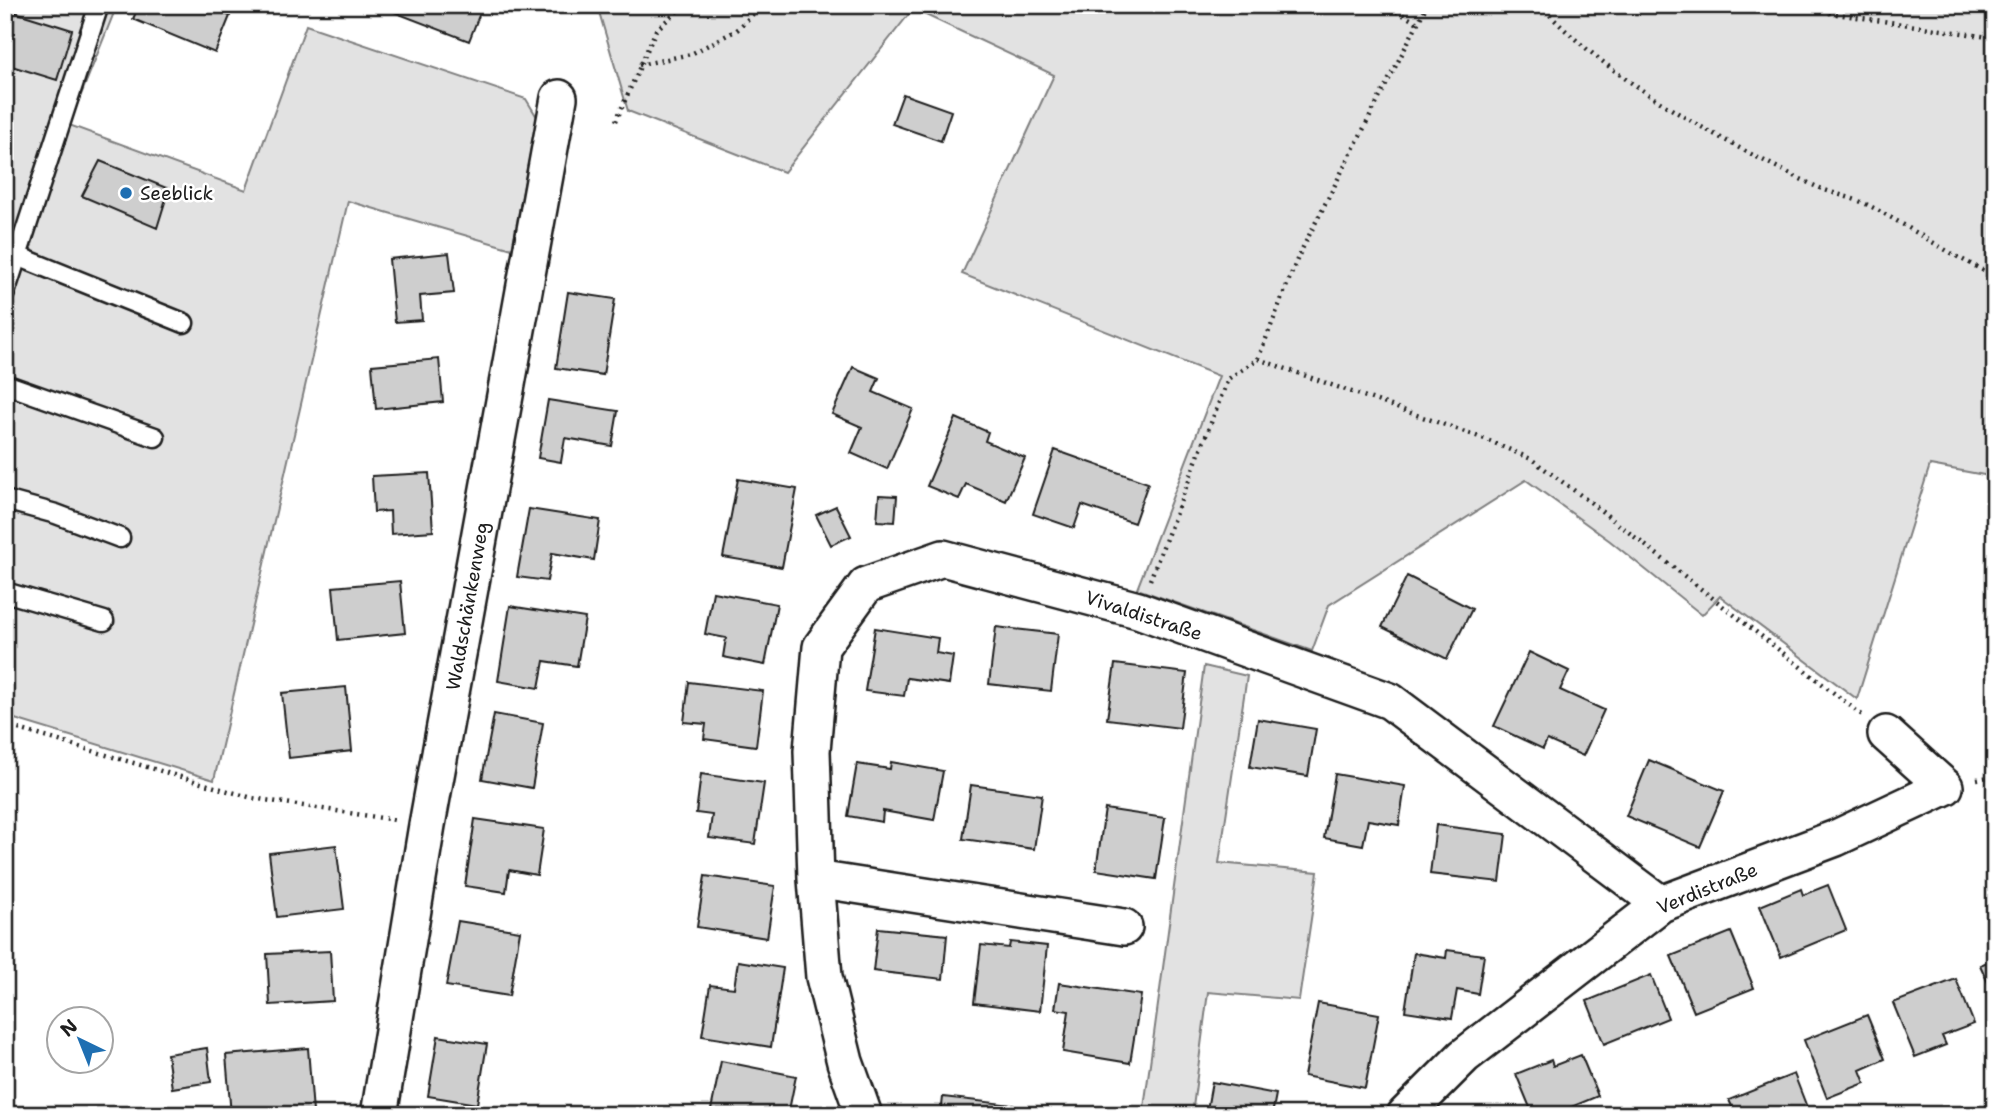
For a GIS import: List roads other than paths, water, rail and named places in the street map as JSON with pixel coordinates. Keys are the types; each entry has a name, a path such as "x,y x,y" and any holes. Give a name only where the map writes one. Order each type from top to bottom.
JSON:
{"street":[{"name":"Waldschänkenweg","path":"379,1115 427,825 559,98"},
{"name":"Vivaldistraße","path":"864,1115 845,1062 824,976 816,879 812,742 821,647 866,585 943,558 1138,610 1390,701 1661,904"},
{"name":"Verdistraße","path":"1405,1115 1464,1056 1661,904 1836,838 1945,787 1886,734"},
{"path":"816,879 1124,927"}],"lane":[{"path":"5,293 12,253 99,5"},
{"path":"12,253 184,323"},
{"path":"5,384 155,437"},
{"path":"5,500 56,514 120,538"},
{"path":"5,592 104,621"}],"place":[{"name":"Seeblick","path":"126,193"}]}
